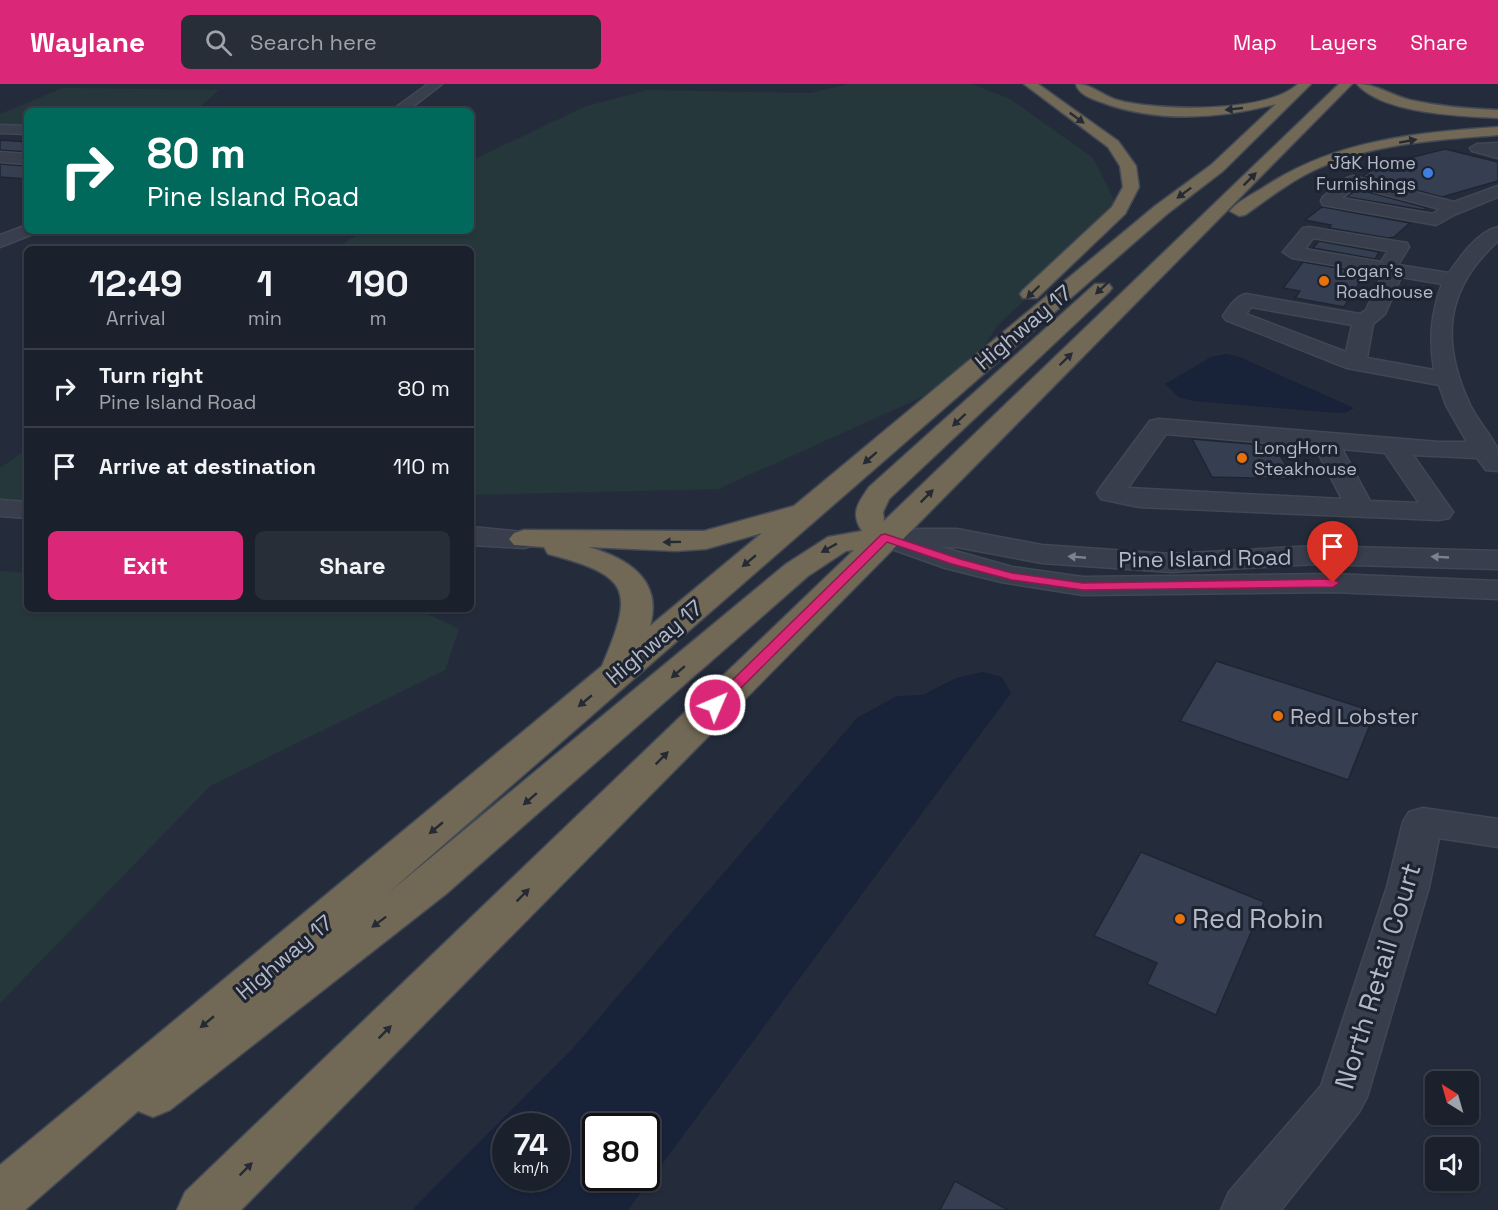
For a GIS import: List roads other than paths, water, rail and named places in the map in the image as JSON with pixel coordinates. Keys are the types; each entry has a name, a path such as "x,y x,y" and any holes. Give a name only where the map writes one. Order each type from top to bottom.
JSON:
{"highway":[{"path":"1015,309 1119,210 1131,187 1128,166 1113,144 1030,84"},
{"path":"1083,84 1082,87 1088,93 1125,105 1185,111 1232,109 1291,96"},
{"name":"Highway 17","path":"0,1198 1161,210 1217,168 1305,84"},
{"path":"204,1210 1346,84"},
{"path":"1364,84 1372,91 1403,101 1444,109 1498,114"},
{"path":"1170,258 1283,181 1314,165 1370,147 1428,137 1498,131"},
{"path":"885,537 874,529 867,514 869,506 879,494 1150,244 1161,210"},
{"path":"962,379 998,325"},
{"path":"524,539 609,538 676,542 706,540 810,510"},
{"path":"3,1210 431,883 797,570 838,543 885,537"},
{"path":"524,539 591,556 621,572 631,585 639,607 614,676"}],"street":[{"path":"402,108 436,84"},
{"path":"1,131 24,130"},
{"path":"1,131 24,138"},
{"path":"1498,147 1477,148 1498,153"},
{"path":"0,157 24,159"},
{"path":"1455,216 1353,181 1329,201 1436,220 1455,216 1498,191"},
{"path":"0,242 24,231"},
{"path":"1490,231 1468,255 1453,280 1442,308 1440,339 1447,379 1462,414 1491,459"},
{"path":"1447,379 1355,363 1233,316 1246,300 1363,321 1375,314 1392,275 1386,268 1453,280"},
{"path":"1355,363 1363,321"},
{"path":"1392,446 1439,512 1139,499 1111,493 1159,426 1392,446 1491,459"},
{"path":"1324,440 1361,509"},
{"path":"0,508 24,510"},
{"path":"474,536 524,539"},
{"name":"Pine Island Road","path":"885,537 957,538 1042,554 1171,563 1315,555 1498,560"},
{"name":"Pine Island Road","path":"885,537 956,562 1012,576 1083,586 1333,583 1498,590"},
{"name":"North Retail Court","path":"1248,1210 1342,1097 1408,887 1423,822 1498,833"}],"water":[{"path":"1226,354 1237,356 1354,408 1345,413 1194,401 1178,397 1165,384 1211,357"},
{"path":"983,672 1002,677 1011,693 660,1167 660,1113 582,1113 582,1191 642,1191 628,1210 412,1210 492,1130 492,1191 570,1191 570,1113 508,1113 574,1047 857,718 897,696 923,695 956,678"}],"place":[{"name":"J&K Home Furnishings","path":"1428,173"},
{"name":"Logan's Roadhouse","path":"1324,281"},
{"name":"LongHorn Steakhouse","path":"1242,458"},
{"name":"Red Lobster","path":"1278,716"},
{"name":"Red Robin","path":"1180,919"}]}
